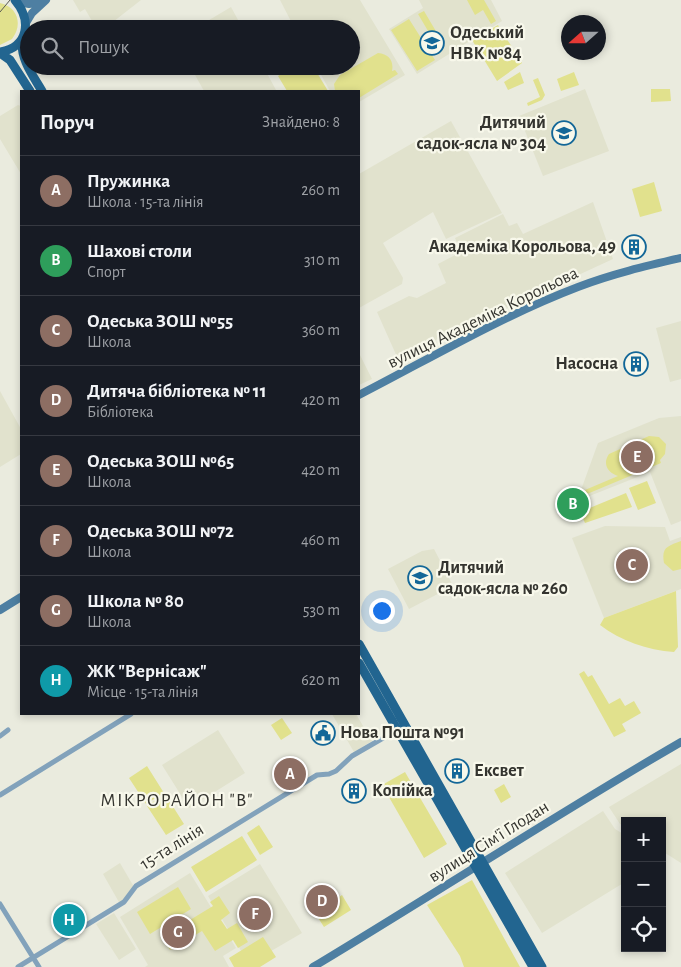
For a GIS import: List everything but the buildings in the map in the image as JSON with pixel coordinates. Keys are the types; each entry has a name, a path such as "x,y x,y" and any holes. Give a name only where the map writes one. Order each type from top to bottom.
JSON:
{"main road":[{"path":"16,0 29,2 45,1"},
{"path":"16,0 26,19"},
{"path":"26,19 45,1"},
{"path":"26,19 29,2"},
{"path":"0,52 13,47 20,42"},
{"path":"0,52 10,60 29,90"},
{"path":"33,75 41,90"},
{"name":"вулиця Академіка Корольова","path":"360,394 471,337 556,296 607,277 681,258"},
{"path":"0,610 20,598"},
{"path":"360,646 401,727 480,866 533,967"},
{"path":"360,665 401,727"},
{"name":"вулиця Сім'ї Глодан","path":"313,967 681,742"},
{"path":"480,866 542,967"}],"street":[{"path":"0,795 129,715"},
{"name":"15-та лінія","path":"18,967 124,902 134,886 317,775 336,771 352,756 401,727"},
{"path":"0,736 8,730"},
{"path":"0,904 39,967"}],"shaded area":[{"path":"73,0 141,0 115,20 91,20 85,9 80,12"},
{"path":"280,0 360,0 405,75 360,101 360,90 329,90 321,75 360,75 360,20 290,20"},
{"name":"Одеський НВК №84","path":"419,0 491,0 502,21 417,74 389,29 423,8"},
{"path":"467,0 484,0 496,21 491,24 483,10 475,15"},
{"path":"0,3 15,12 18,23 12,39 0,45"},
{"path":"231,7 238,20 209,20"},
{"path":"424,11 437,33 431,36 418,14"},
{"path":"409,19 435,60 417,71 391,30"},
{"path":"498,25 522,63 497,81 472,40"},
{"path":"378,53 390,59 392,71 395,70 398,74 360,97 360,90 335,90 334,84 340,75 360,75 360,63"},
{"path":"520,72 524,83 508,90 504,82"},
{"path":"574,72 579,85 561,91 557,79"},
{"path":"195,75 268,75 276,90 203,90"},
{"path":"318,75 327,90 286,90 278,76"},
{"path":"538,78 545,95 542,100 528,106 527,103 540,97 533,80"},
{"name":"Дитячий садок-ясла № 304","path":"585,89 609,151 543,176 519,116"},
{"path":"651,89 670,89 671,101 651,102"},
{"path":"18,105 20,106 20,172 0,139 0,116"},
{"path":"451,121 502,213 446,239 433,212 383,243 403,278 402,284 360,307 360,173"},
{"path":"654,182 662,211 640,217 632,189"},
{"path":"593,202 613,259 507,308 505,305 398,359 377,312 409,296 417,298 446,283 438,264 461,252 455,238 503,214 509,226 517,223 523,234"},
{"path":"681,321 681,379 670,382 656,328"},
{"path":"360,355 372,379 360,385"},
{"path":"0,391 20,427 20,455 0,467"},
{"path":"681,416 681,521 671,525 650,472 577,501 598,443 659,418"},
{"path":"649,436 659,437 666,444 665,454 660,460 661,463 587,494 585,490 618,476 611,473 607,468 606,461 609,454"},
{"path":"647,481 656,503 638,510 629,488"},
{"path":"626,493 632,507 585,523 580,512"},
{"path":"605,526 665,527 670,541 681,537 681,589 604,618 572,538"},
{"path":"681,541 681,569 673,571 664,563 665,550 669,546"},
{"name":"Дитячий садок-ясла № 260","path":"434,549 453,586 409,609 388,569 422,551"},
{"path":"676,591 678,647 674,652 635,644 617,636 600,625 604,618"},
{"path":"584,671 588,677 592,675 609,704 620,698 625,706 634,701 641,713 622,724 626,731 614,737 579,674"},
{"path":"333,715 357,715 372,741 354,752"},
{"path":"282,718 292,733 281,740 271,725"},
{"path":"218,730 245,773 189,808 162,765"},
{"path":"681,764 681,863 666,854 666,817 621,817 621,825 609,807"},
{"path":"147,766 164,793 146,804 129,778"},
{"path":"405,772 447,844 424,858 382,785"},
{"path":"504,784 511,797 501,803 494,790"},
{"path":"165,794 184,824 166,835 147,806"},
{"path":"603,811 615,829 621,833 621,884 542,933 505,873"},
{"path":"259,825 273,847 260,855 247,833"},
{"path":"242,836 257,860 206,892 191,867"},
{"path":"120,863 134,887 120,904 103,874"},
{"path":"260,864 302,933 249,964 208,896"},
{"path":"190,873 236,948 223,956 229,967 145,967 148,965 120,917"},
{"path":"472,880 520,967 464,967 460,956 427,905"},
{"path":"178,887 191,909 150,934 137,912"},
{"path":"342,895 351,910 324,927 315,913"},
{"path":"219,896 230,913 221,920 227,929 237,923 248,942 238,948 233,940 215,951 202,931 170,950 162,937 213,906 210,902"},
{"path":"114,913 136,949 119,960 96,924"},
{"path":"263,937 276,957 260,967 234,967 229,958"}],"tram line":[{"path":"0,12 10,0"}],"place":[{"name":"Одеський НВК №84","path":"432,43"},
{"name":"Дитячий садок-ясла № 304","path":"564,133"},
{"name":"Академіка Корольова, 49","path":"634,247"},
{"name":"Насосна","path":"636,364"},
{"name":"Одеська ЗОШ №65","path":"637,457"},
{"name":"Шахові столи","path":"573,504"},
{"name":"Одеська ЗОШ №55","path":"632,565"},
{"name":"Дитячий садок-ясла № 260","path":"420,578"},
{"name":"Нова Пошта №91","path":"323,733"},
{"name":"Ексвет","path":"457,771"},
{"name":"Пружинка","path":"290,774"},
{"name":"Копійка","path":"354,791"},
{"name":"Дитяча бібліотека № 11","path":"322,901"},
{"name":"Одеська ЗОШ №72","path":"255,914"},
{"name":"ЖК \"Вернісаж\"","path":"69,920"},
{"name":"Школа № 80","path":"178,932"}],"district":[{"name":"МІКРОРАЙОН \"В\"","path":"177,800"}]}
